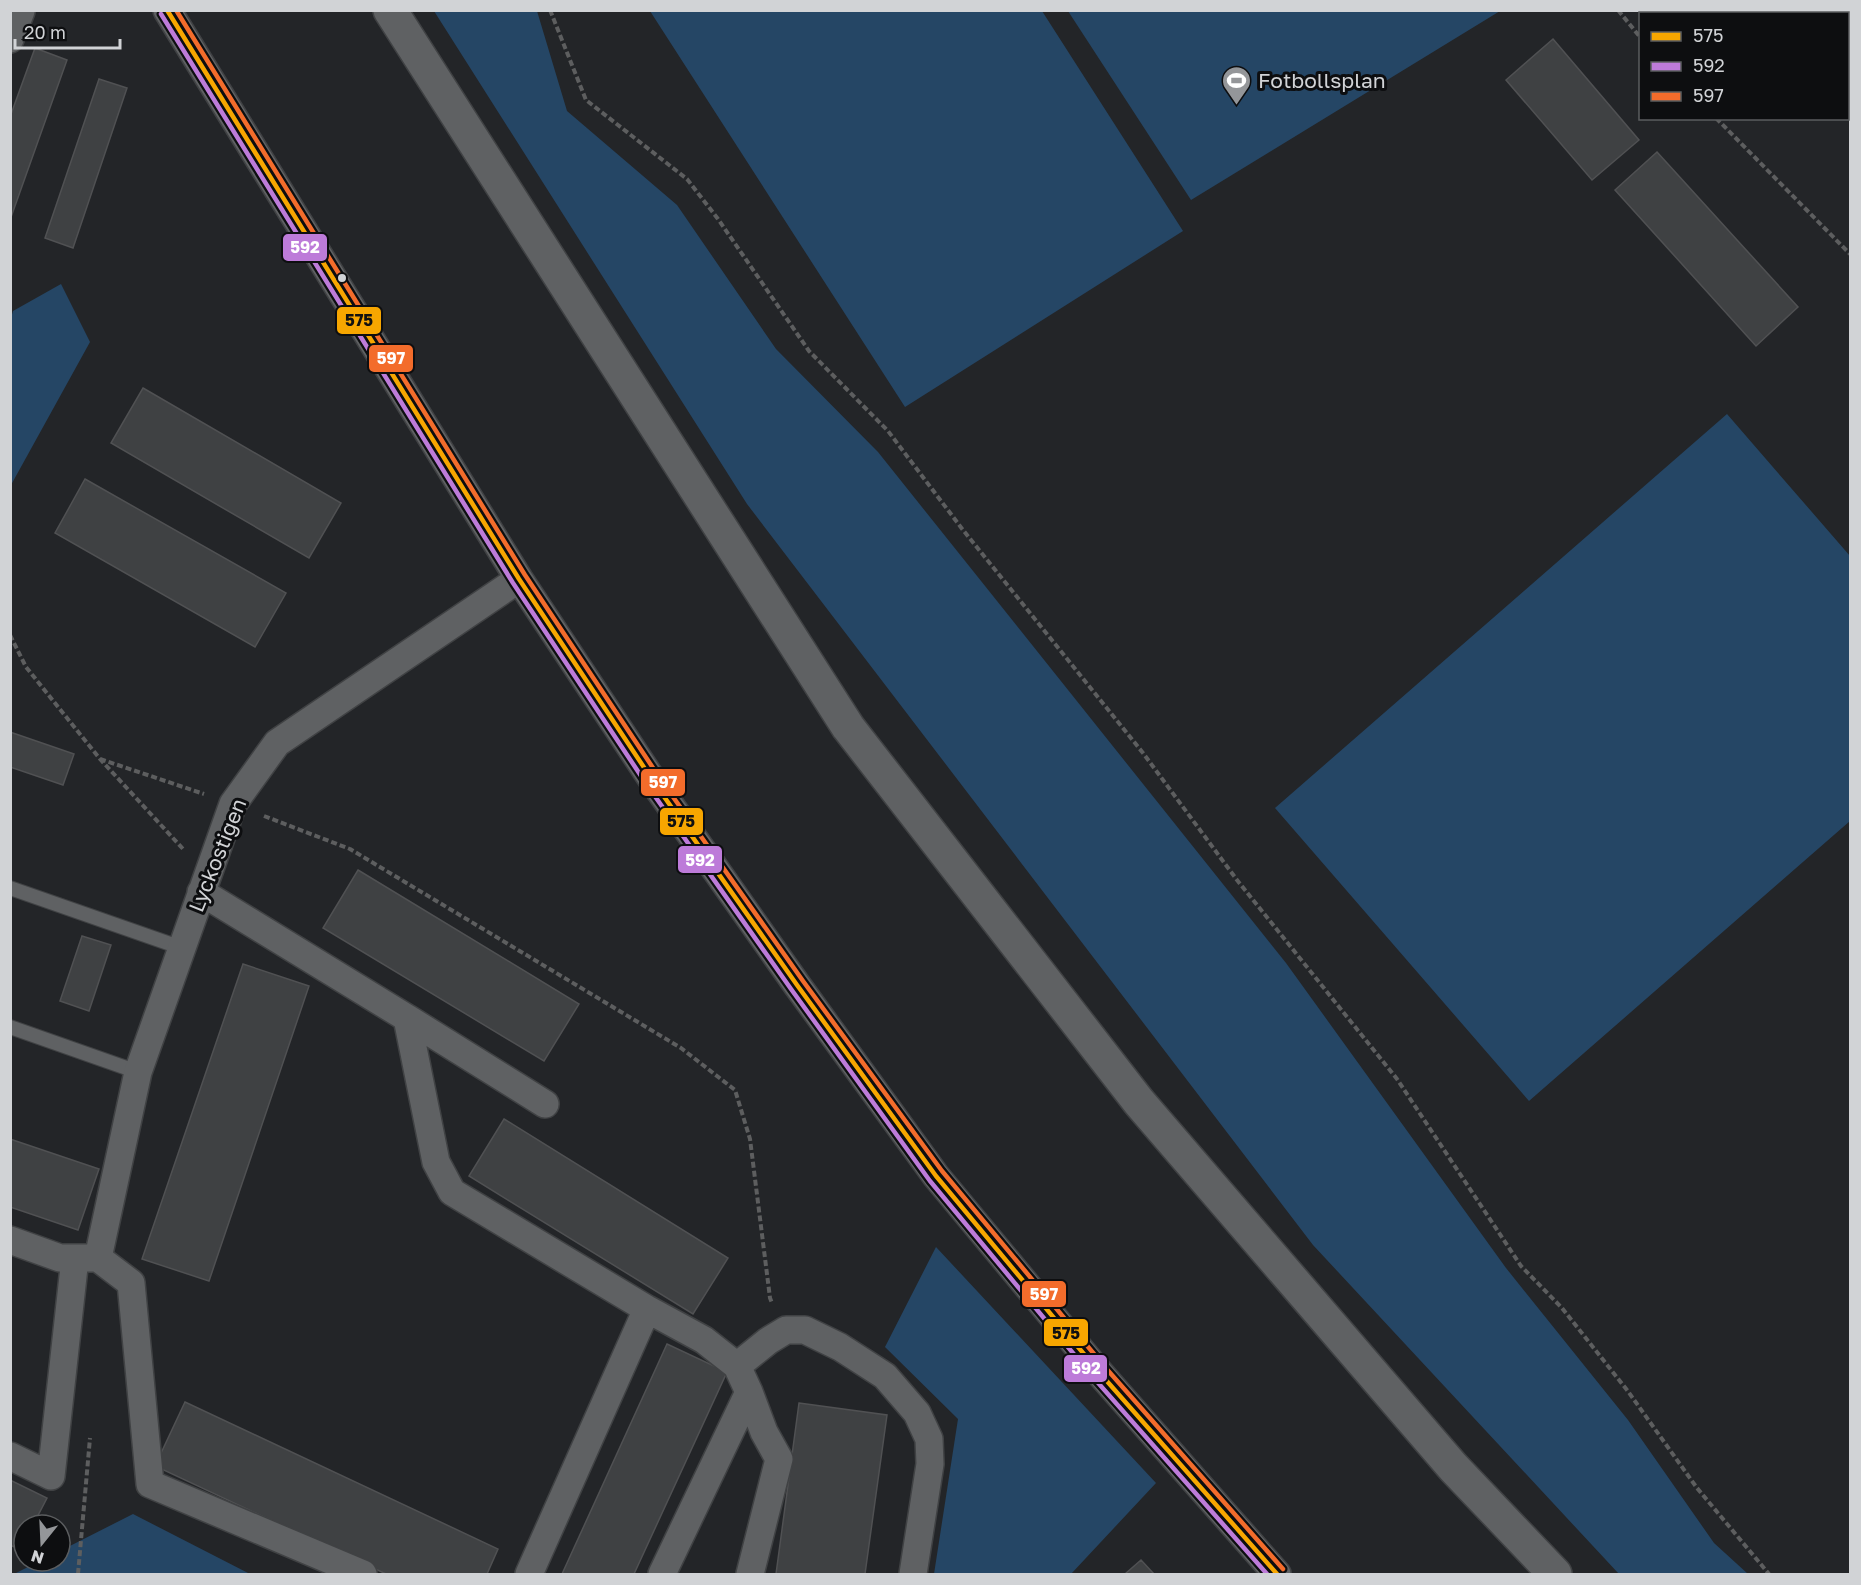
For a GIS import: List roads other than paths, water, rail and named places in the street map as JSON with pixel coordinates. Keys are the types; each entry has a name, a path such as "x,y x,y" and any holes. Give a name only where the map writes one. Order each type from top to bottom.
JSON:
{"main road":[{"path":"390,10 848,727 1138,1102 1453,1467 1555,1575"}],"street":[{"path":"167,10 519,579 652,780 936,1176 1098,1371 1277,1575"},
{"path":"10,39 20,11"},
{"name":"Lyckostigen","path":"10,1456 51,1476 86,1258 138,1071 233,804 277,743 519,579"},
{"path":"204,884 407,1018 545,1104"},
{"path":"407,1018 436,1162 453,1192 647,1309 704,1340 736,1366 749,1392 764,1432 779,1459 750,1575"},
{"path":"10,1240 60,1258 86,1258 131,1283 150,1484 363,1575"},
{"path":"529,1575 647,1309"},
{"path":"736,1366 786,1330 805,1330 840,1347 885,1376 917,1413 929,1439 930,1464 913,1575"},
{"path":"662,1575 749,1392"}],"lane":[{"path":"10,888 182,948"},
{"path":"10,1028 138,1071"}],"place":[{"name":"Fotbollsplan","path":"1237,106"}]}
